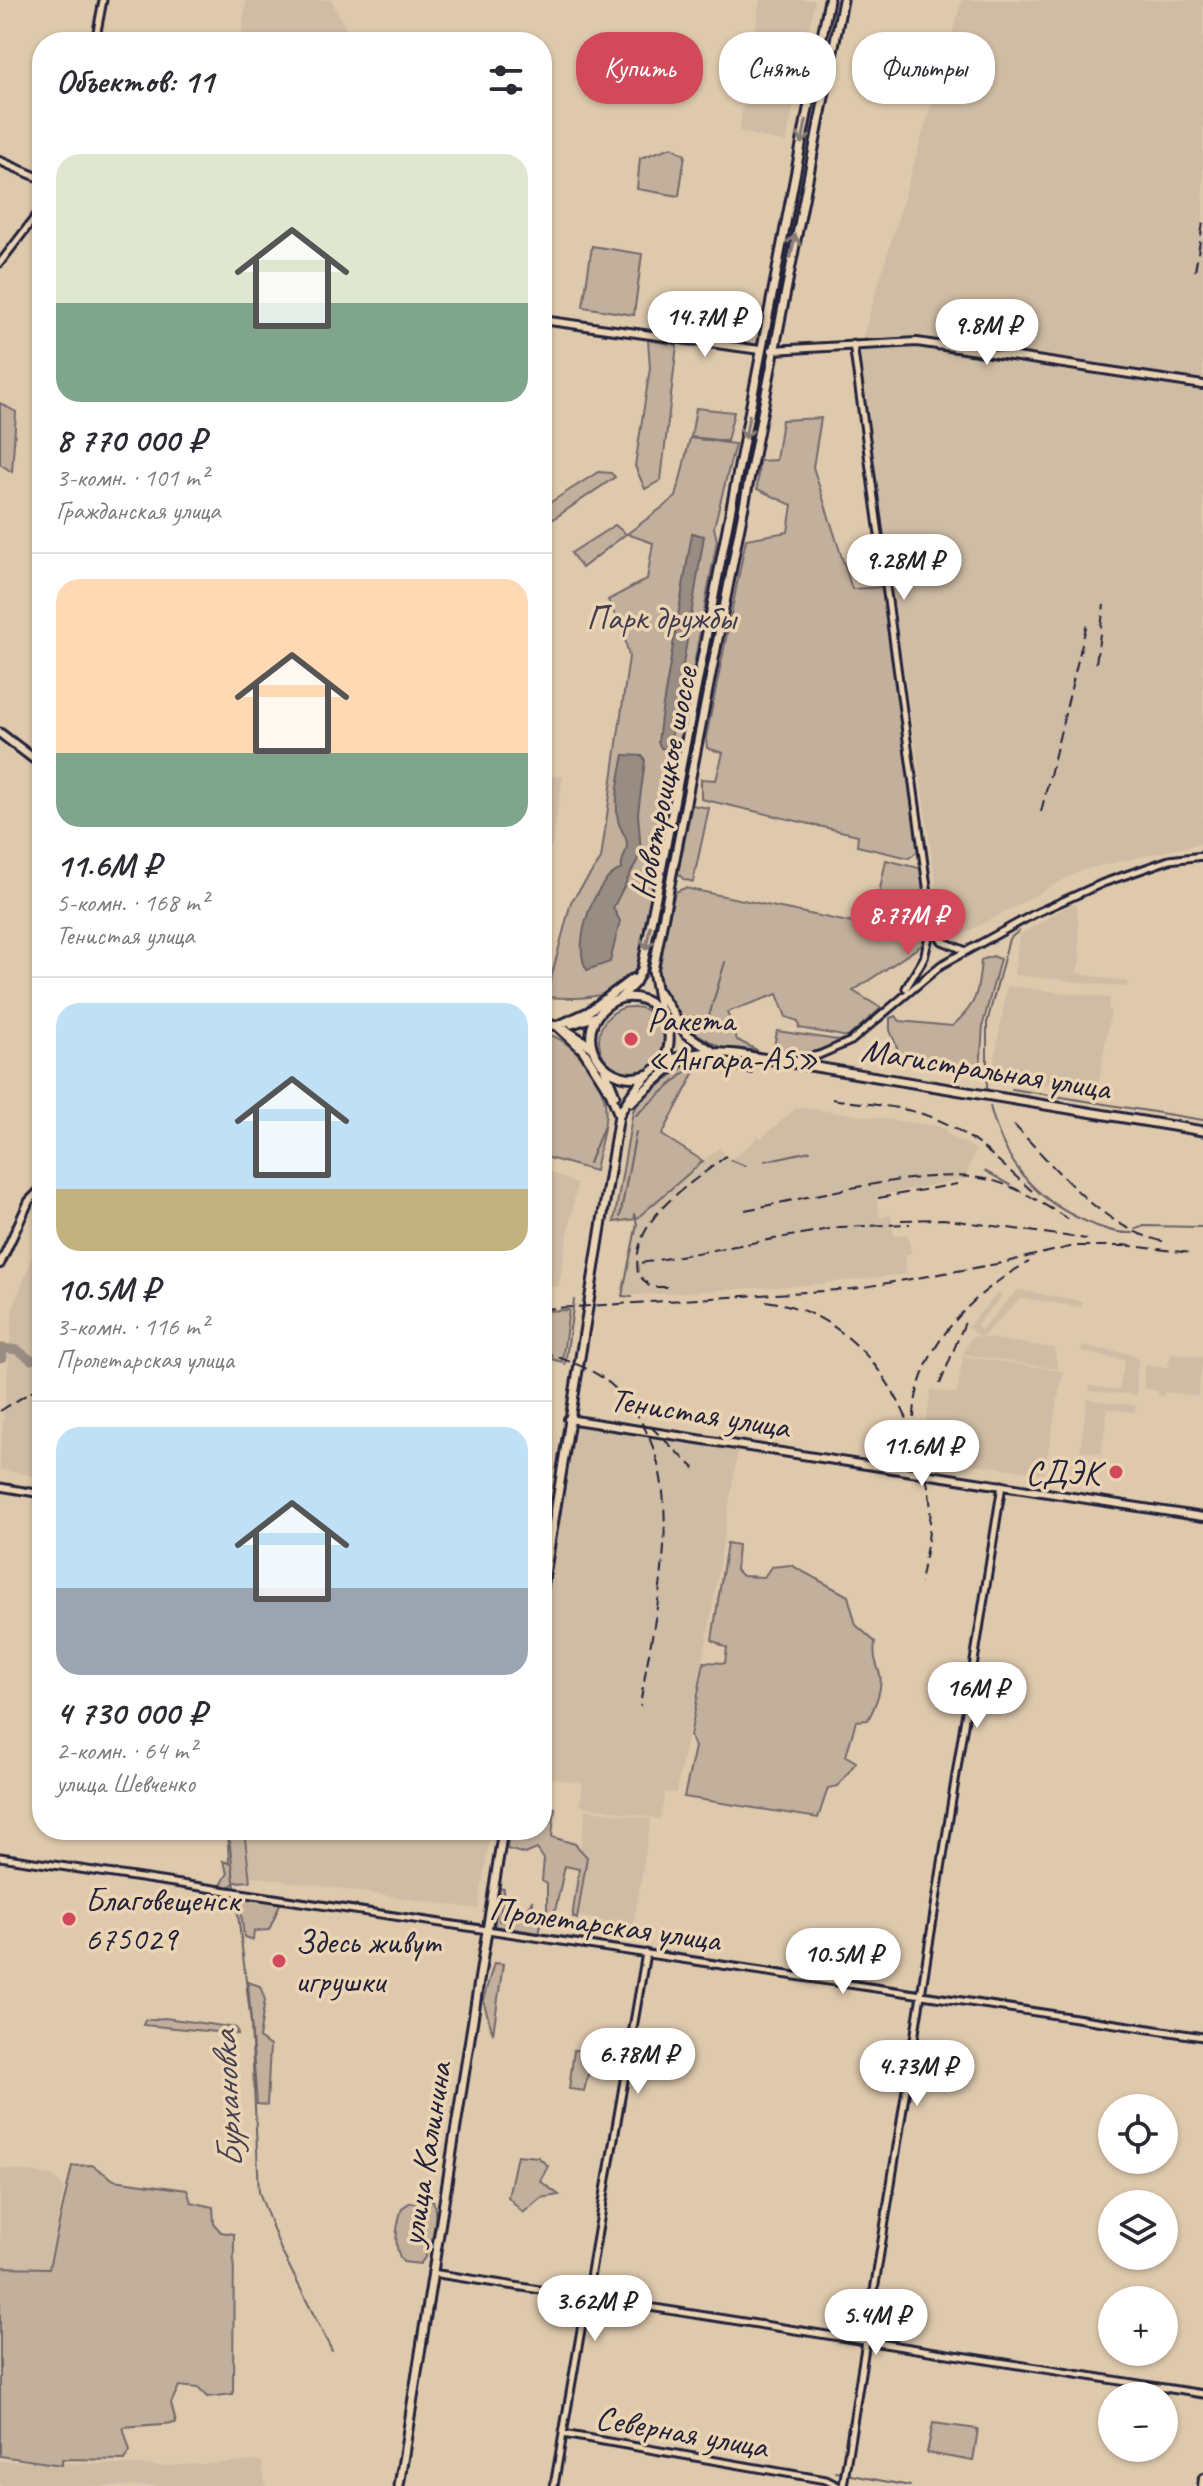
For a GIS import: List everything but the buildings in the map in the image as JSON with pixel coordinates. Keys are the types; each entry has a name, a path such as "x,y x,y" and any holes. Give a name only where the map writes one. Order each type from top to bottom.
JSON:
{"main road":[{"name":"Новотроицкое шоссе","path":"619,999 635,983 642,969 829,0"},
{"name":"Новотроицкое шоссе","path":"660,1010 653,971 772,350 843,0"},
{"path":"0,161 32,175"},
{"path":"552,321 760,350 917,342 1203,385"},
{"path":"0,733 32,757"},
{"path":"557,1026 588,1012 628,984 642,969"},
{"path":"653,971 659,994 678,1025 712,1051"},
{"path":"557,1026 597,1016 619,999 641,999 660,1010 670,1028 671,1040 662,1063"},
{"path":"592,1047 591,1037 597,1016"},
{"path":"552,1025 581,1037 592,1047 604,1067 619,1115 552,1525"},
{"path":"557,1026 583,1050 610,1092 619,1115"},
{"path":"670,1028 712,1051"},
{"path":"619,1115 662,1063 680,1055 712,1051"},
{"path":"619,1115 677,1062 712,1051"},
{"name":"Магистральная улица","path":"712,1051 1203,1131"},
{"path":"604,1067 626,1078 651,1073"},
{"path":"0,1264 23,1212 32,1201"},
{"name":"Тенистая улица","path":"568,1419 1203,1517"},
{"name":"улица Калинина","path":"399,2486 501,1840"},
{"path":"1202,2486 1203,2478"}],"street":[{"path":"97,32 103,0"},
{"path":"0,263 32,221"},
{"path":"853,344 932,923 924,958 900,996"},
{"path":"789,1062 819,1055 851,1041 900,996 966,951 1103,883 1169,860 1203,856"},
{"path":"932,923 942,941 966,951"},
{"path":"841,2484 1002,1485"},
{"path":"0,1487 32,1492"},
{"name":"Пролетарская улица","path":"0,1857 920,1992 1203,2037"},
{"path":"554,2486 646,1953"},
{"path":"432,2273 1203,2394"},
{"name":"Северная улица","path":"563,2434 841,2484"}],"shaded area":[{"path":"246,0 331,0 348,32 242,32"},
{"path":"760,0 815,0 809,32 755,32"},
{"path":"962,0 1203,0 1203,843 1082,870 945,944 857,357 931,104 995,104 995,32 953,32"},
{"path":"743,104 794,104 786,143 739,131"},
{"path":"692,533 704,536 668,749 661,748 658,742"},
{"path":"624,755 643,756 645,761 638,813 641,853 613,908 620,921 610,962 587,970 582,945 588,914 602,885 622,869 627,848 617,804"},
{"path":"552,775 563,777 552,845"},
{"path":"1071,904 1077,905 1080,961 1076,973 1128,982 1126,987 1014,975 1019,935"},
{"path":"1007,986 1110,998 1108,1008 1111,1009 1097,1093 992,1075"},
{"path":"798,1107 936,1126 947,1129 946,1134 976,1149 965,1179 876,1196 880,1217 891,1215 894,1236 908,1234 911,1253 905,1255 907,1274 807,1285 622,1296 636,1219 719,1148 730,1160 755,1140 756,1135 761,1138"},
{"path":"552,1173 577,1184 559,1286 552,1287"},
{"path":"32,1258 32,1476 0,1469 13,1308"},
{"path":"1017,1290 1082,1301 1082,1307 1021,1298 982,1337 1054,1348 1058,1369 963,1354 972,1336 980,1337 967,1327 998,1293 1002,1296 976,1326 981,1330"},
{"path":"1082,1346 1131,1354 1138,1360 1136,1395 1089,1391 1090,1386 1119,1390 1125,1360 1081,1352"},
{"path":"1172,1353 1203,1357 1198,1396 1165,1392 1164,1396 1158,1395 1158,1391 1143,1388 1145,1365 1167,1368"},
{"path":"963,1356 1063,1371 1044,1474 947,1460 948,1453 922,1449 931,1390 957,1394"},
{"path":"1087,1399 1136,1406 1135,1412 1108,1409 1101,1454 1080,1450"},
{"path":"578,1422 737,1446 738,1450 708,1634 676,1793 665,1792 660,1819 580,1805 583,1783 552,1778 552,1550 572,1425"},
{"path":"586,1809 651,1819 633,1927 571,1915"},
{"path":"239,1840 489,1840 478,1909 245,1875"},
{"path":"0,2168 51,2175 64,2186 49,2269 0,2267"},
{"path":"0,2461 163,2466 261,2461 266,2486 0,2486"}],"green space":[{"path":"672,147 685,155 679,196 637,189 640,158"},
{"path":"592,246 642,254 634,315 583,307"},
{"path":"648,340 677,345 661,480 645,489 635,466 650,368"},
{"path":"0,403 16,412 12,472 0,464"},
{"path":"696,408 734,412 727,441 691,437"},
{"path":"821,418 813,467 852,589 882,587 921,849 909,858 857,846 858,835 701,799 701,779 716,780 723,753 707,748 706,738 746,539 788,532 792,505 757,489 759,461 776,460 782,420"},
{"name":"Парк дружбы","path":"690,438 735,444 714,527 717,541 638,965 630,977 610,991 585,997 552,997 552,974 571,902 601,859 629,657 624,634 608,600 647,579 653,543 627,534 676,497"},
{"path":"598,472 611,473 615,477 552,520 552,501"},
{"path":"615,525 626,534 582,568 571,553"},
{"path":"692,805 709,808 693,882 683,879 678,873"},
{"path":"886,860 923,869 928,941 853,991 881,1008 848,1037 799,1028 798,1021 786,1017 777,994 727,1012 737,1040 757,1050 722,1048 683,1026 660,989 657,970 675,892 685,888 872,927"},
{"path":"993,956 1000,959 983,1024 980,1073 900,1055 890,1030 890,1018 896,1016 900,1021 952,1026 972,1004 981,960"},
{"path":"632,1007 655,1017 665,1040 655,1063 632,1073 609,1063 599,1040 609,1017"},
{"path":"777,1031 837,1040 838,1043 817,1054 773,1052"},
{"path":"552,1036 572,1048 588,1066 604,1097 606,1114 595,1171 552,1159"},
{"path":"687,1064 699,1064 662,1135 703,1161 636,1219 614,1222 633,1111 642,1099"},
{"path":"569,1310 562,1362 552,1359 552,1311"},
{"path":"727,1543 738,1545 736,1570 742,1576 764,1577 771,1567 791,1565 848,1596 856,1625 875,1642 881,1680 877,1698 868,1720 856,1721 846,1756 856,1762 838,1786 828,1788 818,1818 684,1797 695,1747 690,1736 704,1662 725,1663 727,1648 712,1640"},
{"path":"552,1806 555,1808 552,1837"},
{"path":"552,1837 575,1844 587,1857 577,1919 573,1917 573,1912 579,1869 565,1866 554,1916 547,1918 547,1884 542,1881 544,1859 537,1849 525,1854 507,1849 508,1840 552,1840"},
{"path":"228,1840 245,1840 250,1881 236,1882 227,1888 221,1885 228,1873 223,1861 229,1863"},
{"path":"500,1888 504,1889 499,1921 512,1923 517,1912 524,1911 532,1901 536,1914 542,1915 539,1936 494,1929"},
{"path":"239,1896 264,1898 280,1904 269,1930 254,1931 253,1940 244,1937"},
{"path":"494,1963 503,1964 493,2034 483,2000"},
{"path":"248,1982 260,1986 265,2000 259,2038 270,2046 267,2105 257,2104"},
{"path":"165,2018 236,2028 238,2034 143,2025 145,2020"},
{"path":"574,2050 594,2051 584,2091 569,2089"},
{"path":"517,2155 538,2157 548,2166 540,2181 559,2195 541,2198 523,2213 508,2197"},
{"path":"92,2165 114,2180 187,2190 191,2202 213,2207 214,2224 221,2232 234,2234 233,2394 207,2397 198,2388 179,2386 171,2403 176,2423 123,2427 130,2451 125,2460 62,2459 62,2465 0,2456 0,2267 49,2268 72,2166"},
{"path":"419,2198 433,2200 435,2207 431,2243 420,2264 403,2262 397,2243 402,2208 411,2202 415,2204"},
{"path":"933,2423 978,2429 973,2461 927,2453"}],"waterway":[{"path":"987,1088 987,1023 1009,939 1019,931"},
{"path":"706,1026 725,962"},
{"path":"696,1063 752,1074"},
{"path":"636,1115 689,1069"},
{"path":"1012,1089 1203,1120"},
{"path":"990,1106 1013,1161 1036,1190 1067,1212 1091,1224 1133,1233"},
{"path":"589,1163 604,1126"},
{"path":"620,1217 636,1132"},
{"path":"765,1161 810,1151"},
{"path":"730,1160 746,1166"},
{"path":"985,1171 1010,1185"},
{"path":"632,1297 622,1296 637,1224 634,1214"},
{"path":"1136,1229 1144,1226 1203,1227"},
{"name":"Бурхановка","path":"565,1365 574,1300"},
{"name":"Бурхановка","path":"0,1358 3,1357 2,1348 18,1350 32,1360"},
{"name":"Бурхановка","path":"229,1840 251,2023 259,2192 281,2250 332,2351"},
{"path":"836,2472 910,2486"}],"railway":[{"path":"1195,271 1203,223"},
{"path":"1096,663 1104,605"},
{"path":"1041,812 1087,623"},
{"path":"832,1099 898,1108 951,1126 980,1145 1032,1191"},
{"path":"1014,1125 1082,1196 1101,1211 1121,1225 1166,1242"},
{"path":"667,1287 650,1287 638,1274 638,1254 643,1236 665,1205 726,1156"},
{"path":"745,1210 869,1185 964,1176 1012,1187 1073,1222"},
{"path":"878,1198 957,1184"},
{"path":"901,1220 943,1219 1087,1239"},
{"path":"641,1263 840,1227 910,1224"},
{"path":"1122,1245 1192,1253"},
{"path":"552,1308 853,1289 997,1264 1074,1246 1132,1246"},
{"path":"915,1436 915,1408 920,1382 945,1333 984,1292 1029,1262"},
{"path":"766,1301 799,1309 829,1324 855,1344 877,1368 896,1396 922,1459 929,1492 930,1526 920,1583"},
{"path":"940,1384 965,1322"},
{"path":"552,1355 585,1368 608,1382 637,1414 654,1451 663,1492 664,1535 661,1579 640,1706"},
{"path":"0,1411 32,1391"},
{"path":"650,1426 695,1469"}],"place":[{"name":"Ракета «Ангара-А5»","path":"631,1039"},
{"name":"СДЭК","path":"1116,1472"},
{"name":"Благовещенск 675029","path":"69,1919"},
{"name":"Здесь живут игрушки","path":"279,1961"}]}
